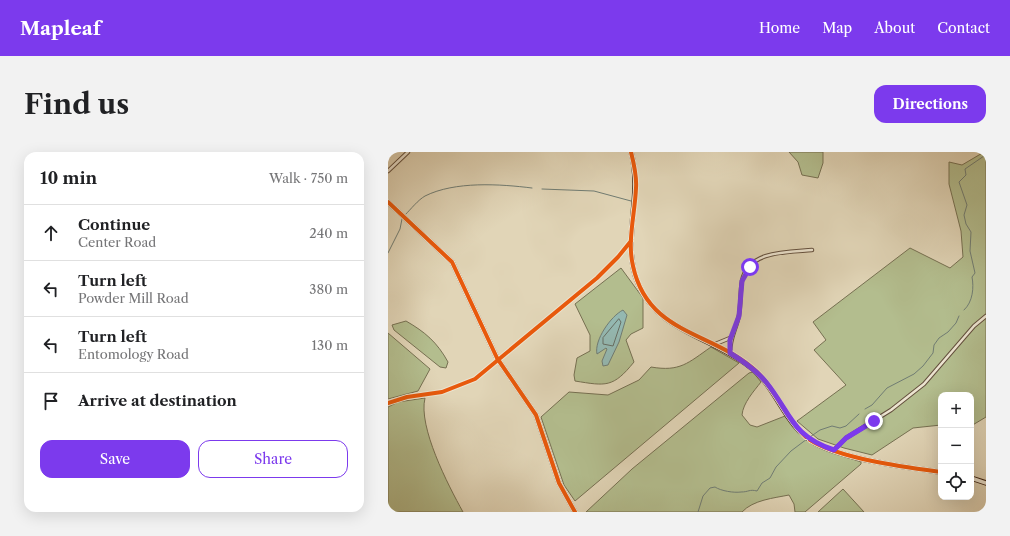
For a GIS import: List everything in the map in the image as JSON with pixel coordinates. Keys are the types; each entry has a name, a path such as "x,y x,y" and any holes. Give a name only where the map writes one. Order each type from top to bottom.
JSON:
{"main road":[{"path":"631,152 636,187 631,254 638,284 648,302 662,317 680,329 730,353 750,366 763,378 792,423 808,438 834,450 885,463 938,472"},
{"path":"388,202 452,262 497,358 536,415 559,483 575,512"},
{"path":"974,479 986,483"}],"street":[{"path":"388,171 408,152"},
{"path":"730,353 731,338 739,316 742,281 750,267 761,258 771,254 812,250"},
{"path":"834,450 846,438 891,410 924,384 974,326 986,316"},
{"path":"712,345 731,338"}],"green space":[{"path":"789,152 823,152 823,163 818,178 802,175 798,162"},
{"path":"986,152 986,417 974,424 974,392 938,392 938,425 913,428 872,455 844,448 818,439 797,421 846,385 814,350 826,340 813,322 910,248 950,268 963,257 961,231 949,184 949,162 962,165"},
{"path":"621,268 643,298 643,328 631,334 626,340 634,362 620,377 608,383 594,384 575,381 574,375 577,358 590,351 590,335 575,304"},
{"path":"406,321 419,329 435,343 448,362 446,368 440,367 394,330 392,325"},
{"path":"388,333 430,369 418,391 388,399"},
{"path":"711,347 739,363 575,501 564,485 541,417 569,392 608,395 639,380 651,367 669,368 683,365 690,362"},
{"path":"753,372 761,382 752,393 742,415 750,425 757,427 785,416 810,442 827,450 861,462 861,464 805,512 795,512 794,504 789,495 758,502 742,512 586,512 632,469 749,373"},
{"path":"425,398 424,410 430,440 443,472 463,512 389,512 388,510 388,407 398,402"},
{"path":"843,489 864,512 818,512"}],"water":[{"path":"623,310 627,315 619,342 608,365 603,366 602,361 607,349 606,348 597,354 598,342 604,329 613,317"}],"waterway":[{"path":"964,310 971,299 973,290 972,277 975,273 970,251 971,232 966,224 964,215 967,205 959,182 966,175 965,169 984,156"},
{"path":"405,215 425,196 450,188 478,185 506,185 532,188"},
{"path":"542,189 594,191 631,201"},
{"path":"388,253 400,229 402,219"},
{"path":"865,409 872,405 887,388 914,374 923,366 933,353 934,345 939,338 948,332 956,323 959,316"},
{"path":"810,437 820,430 832,426 840,428 846,426 859,414"},
{"path":"698,512 703,496 710,488 715,487 724,491 735,492 752,490 757,491 762,483 770,478 776,467 791,451 807,439"}],"cycle path":[{"path":"631,152 636,184 631,237 631,257 641,289 653,306 667,319 684,330 722,348 757,372 799,430 806,437"},
{"path":"388,202 452,262 497,358 536,415 559,483 575,512"},
{"path":"388,403 407,397 442,392 475,379 597,278 618,257 631,241"},
{"path":"810,440 823,447 855,457 891,465 938,472"}],"route":[{"path":"750,267 742,281 739,316 730,340 730,353 758,372 778,398 788,417 796,427 813,442 834,450 846,438 874,421"}]}
